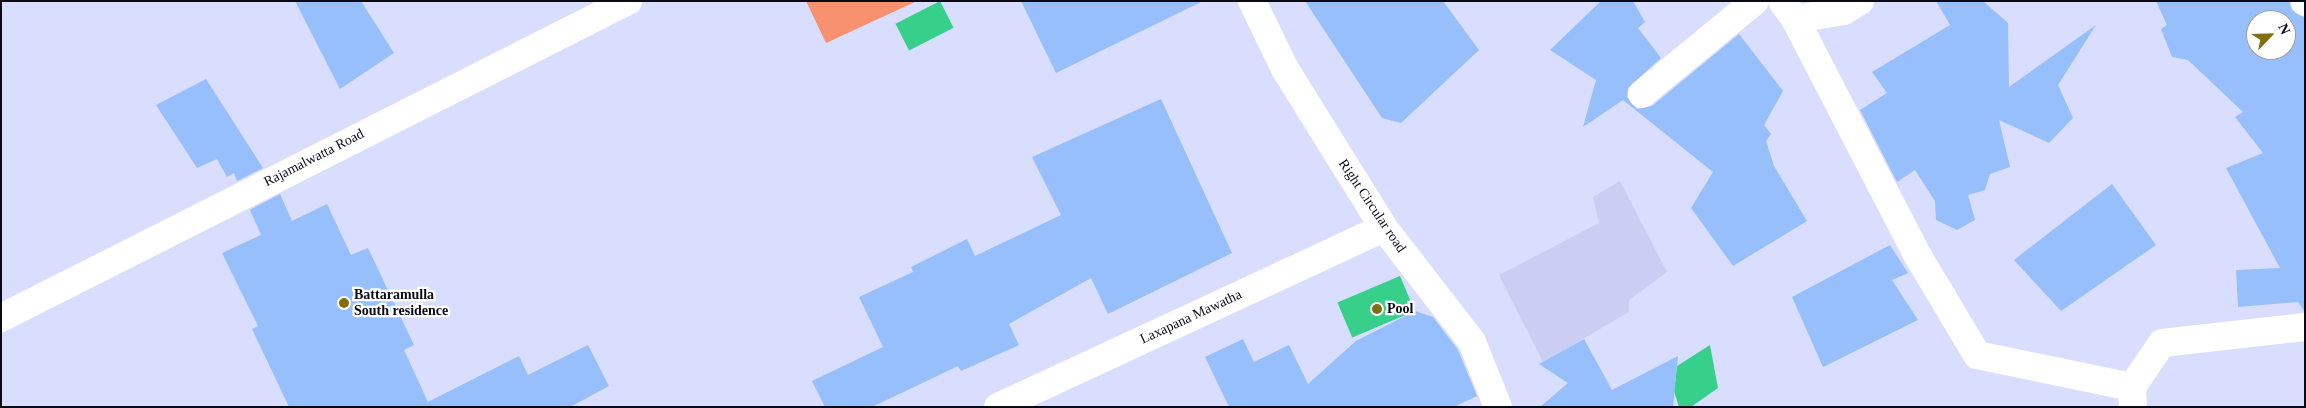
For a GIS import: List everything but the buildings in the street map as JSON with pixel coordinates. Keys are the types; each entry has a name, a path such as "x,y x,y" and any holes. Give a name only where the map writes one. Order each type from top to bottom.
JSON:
{"street":[{"name":"Rajamalwatta Road","path":"1,318 628,1"},
{"name":"Right Circular road","path":"1252,1 1285,70 1384,228 1472,342 1498,407"},
{"path":"1642,94 1755,1"},
{"path":"1860,1 1844,10 1789,10 1918,256 1977,355 2132,397 2162,343 2302,320"},
{"name":"Laxapana Mawatha","path":"998,407 1384,228"}],"shaded area":[{"path":"806,1 917,1 826,43"},
{"path":"940,1 954,28 909,50 895,24"},
{"path":"1620,181 1667,272 1629,300 1629,312 1543,362 1499,275 1599,223 1593,197"},
{"name":"Pool","path":"1400,276 1415,311 1352,338 1337,303"},
{"path":"1710,345 1718,388 1691,407 1679,407 1674,391 1677,366"}],"place":[{"name":"Battaramulla South residence","path":"344,303"},
{"name":"Pool","path":"1377,309"}]}
